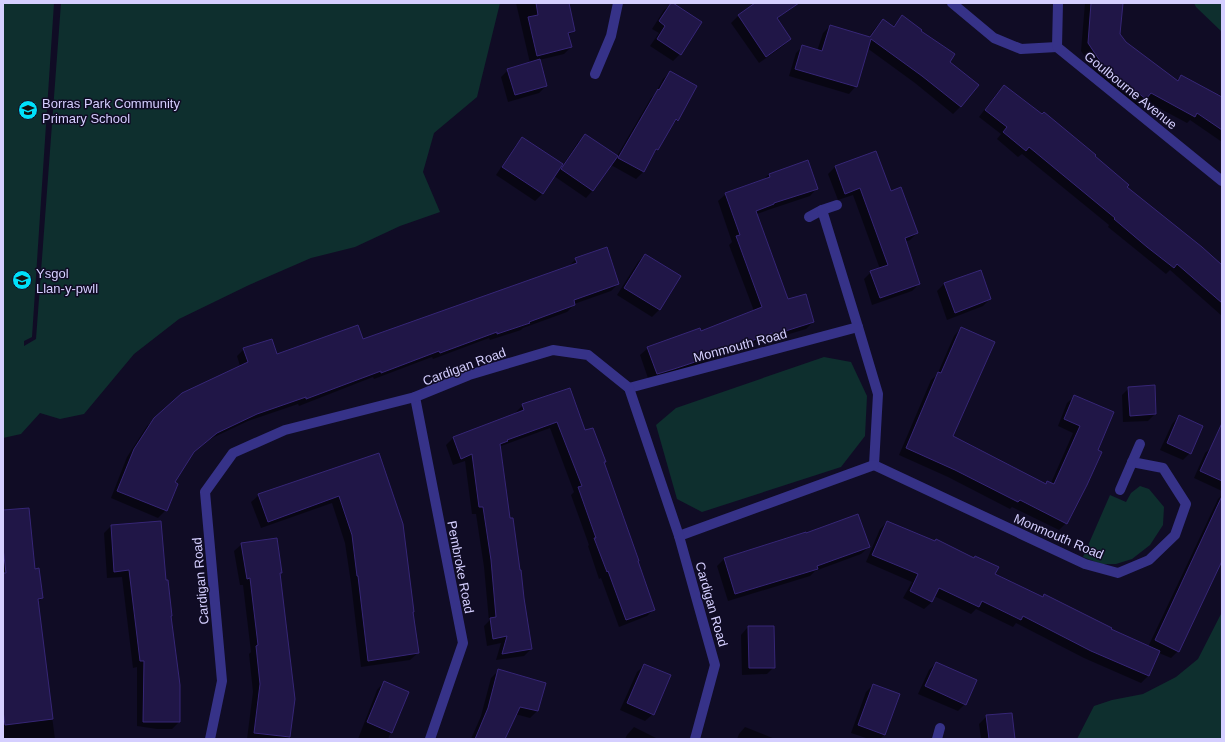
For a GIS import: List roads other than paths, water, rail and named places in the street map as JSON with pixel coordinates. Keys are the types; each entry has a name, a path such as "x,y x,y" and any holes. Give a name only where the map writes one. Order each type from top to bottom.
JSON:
{"street":[{"path":"595,74 611,36 618,3"},
{"path":"952,3 994,38 1021,49 1057,47 1058,3"},
{"name":"Goulbourne Avenue","path":"1057,47 1222,181"},
{"path":"809,217 822,210 837,205"},
{"path":"679,536 874,466 878,394 822,210"},
{"name":"Monmouth Road","path":"629,388 858,327"},
{"name":"Cardigan Road","path":"210,739 222,681 205,492 233,454 292,428 415,397 469,375 553,350 588,355 629,388 679,536 715,665 695,739"},
{"name":"Pembroke Road","path":"415,397 462,643 430,739"},
{"path":"1120,490 1140,444"},
{"name":"Monmouth Road","path":"874,466 1085,564 1118,573 1149,560 1175,535 1186,504 1163,468 1132,462"},
{"path":"937,739 940,728"}],"place":[{"name":"Borras Park Community Primary School","path":"28,110"},
{"name":"Ysgol Llan-y-pwll","path":"22,280"}]}
